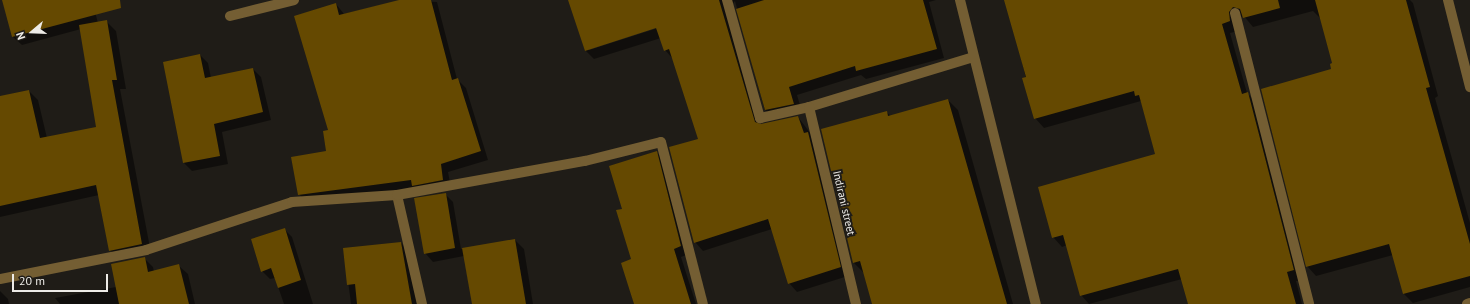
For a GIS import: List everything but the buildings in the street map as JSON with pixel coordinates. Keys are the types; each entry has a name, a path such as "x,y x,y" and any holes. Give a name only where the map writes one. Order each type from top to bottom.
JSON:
{"street":[{"path":"230,16 294,0"},
{"path":"727,0 760,118 809,107 974,58"},
{"path":"960,0 1036,304"},
{"path":"1448,0 1470,87"},
{"path":"1235,13 1309,304"},
{"name":"Indirani street","path":"809,107 856,304"},
{"path":"0,279 146,250 292,202 397,195 585,161 661,142 703,304"},
{"path":"397,195 422,304"}]}
